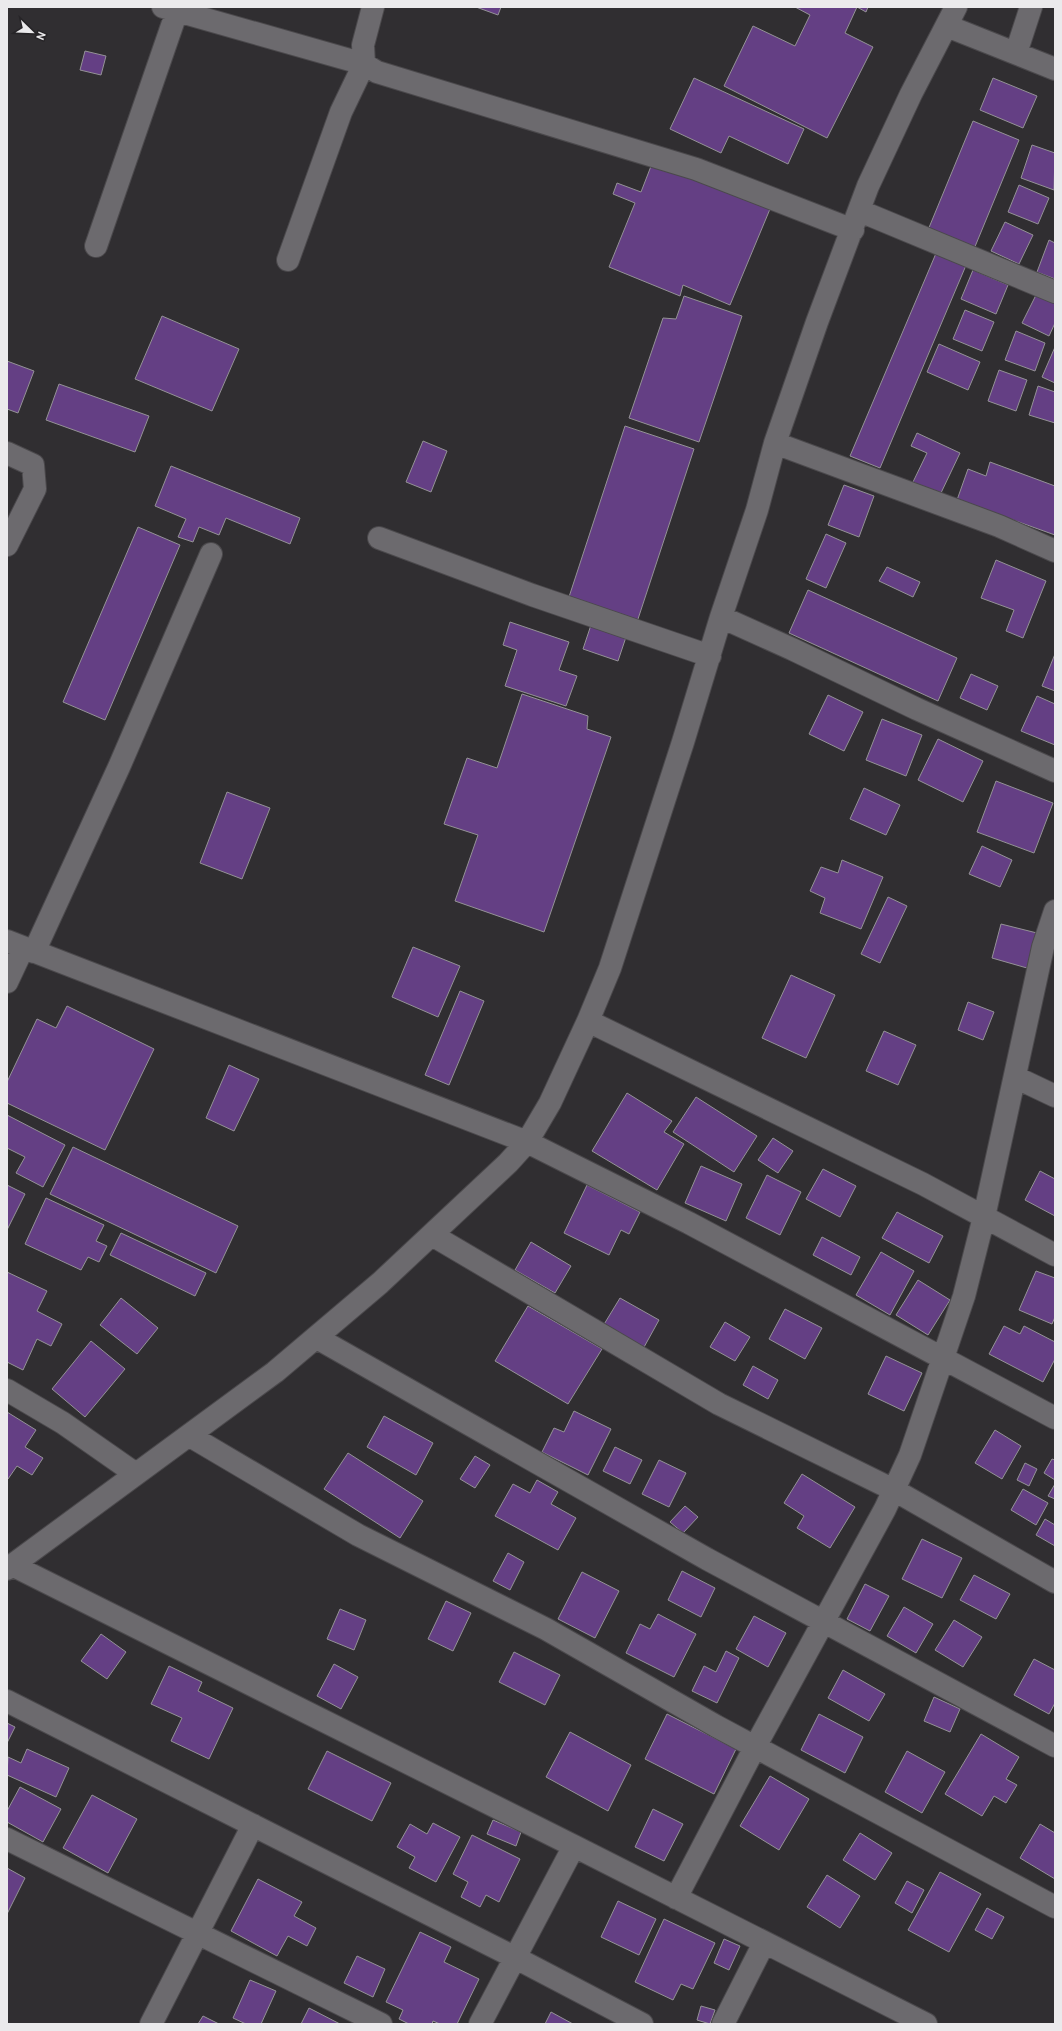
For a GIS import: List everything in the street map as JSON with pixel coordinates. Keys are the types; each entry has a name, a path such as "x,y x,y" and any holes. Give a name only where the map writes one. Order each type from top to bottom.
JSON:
{"street":[{"path":"288,260 341,112 364,64 363,45 373,7"},
{"path":"1016,53 1031,7"},
{"path":"96,246 170,9 364,64 377,72 696,169 856,220 1055,292"},
{"path":"926,2024 764,1944 574,1846 10,1567 275,1372 316,1338 432,1235 508,1163 527,1142 550,1103 588,1021 610,968 721,618 757,510 775,443 817,322 868,186 911,94 952,16 1016,53 1055,68"},
{"path":"775,443 998,526 1055,551"},
{"path":"7,453 33,464 36,489 7,545"},
{"path":"379,538 532,595 710,656"},
{"path":"7,982 21,947 119,767 211,554"},
{"path":"721,618 792,649 917,709 1055,771"},
{"path":"676,1898 755,1747 894,1490 910,1456 964,1296 984,1217 1014,1077 1049,950 1055,911"},
{"path":"21,947 527,1142 689,1223 1055,1418"},
{"path":"588,1021 923,1184 1055,1255"},
{"path":"1014,1077 1055,1096"},
{"path":"432,1235 719,1404 894,1490 1055,1582"},
{"path":"316,1338 700,1556 1055,1746"},
{"path":"7,1390 64,1423 136,1474"},
{"path":"190,1436 358,1535 546,1629 755,1747 1055,1907"},
{"path":"7,1702 514,1957 642,2024"},
{"path":"151,2024 253,1825"},
{"path":"7,1839 381,2024"},
{"path":"480,2024 514,1957 574,1846"},
{"path":"723,2024 764,1944"}],"building":[{"path":"476,7 501,7 498,15"},
{"path":"795,7 857,7 845,33 873,47 827,138 724,86 753,26 795,46 810,15"},
{"path":"857,7 868,7 866,12"},
{"path":"85,51 106,56 101,75 80,70"},
{"path":"694,78 804,129 788,164 729,136 721,153 670,129"},
{"path":"993,78 1037,96 1023,128 980,110"},
{"path":"973,121 1019,140 974,249 928,230"},
{"path":"1032,145 1055,153 1054,190 1021,178"},
{"path":"653,161 770,209 730,305 683,285 680,296 609,267 635,203 613,194 617,183 641,192"},
{"path":"1019,185 1049,198 1038,224 1008,212"},
{"path":"1005,222 1033,235 1019,264 991,251"},
{"path":"1049,240 1055,243 1055,279 1037,272"},
{"path":"937,251 967,263 880,468 850,456"},
{"path":"973,270 1008,285 996,314 961,299"},
{"path":"1037,293 1055,302 1055,323 1049,336 1022,323"},
{"path":"684,296 742,316 699,442 629,418 663,318 676,319"},
{"path":"965,310 994,322 982,351 953,339"},
{"path":"162,316 239,349 212,411 135,379"},
{"path":"1016,331 1045,343 1035,371 1005,360"},
{"path":"939,344 980,362 968,390 927,372"},
{"path":"1055,347 1055,383 1042,377"},
{"path":"7,361 34,371 18,413 7,409"},
{"path":"999,370 1027,380 1016,411 988,401"},
{"path":"59,384 149,416 135,452 46,420"},
{"path":"1038,386 1055,392 1055,423 1029,415"},
{"path":"625,426 694,449 637,622 568,600"},
{"path":"917,433 960,453 940,495 913,482 927,453 911,446"},
{"path":"423,441 447,451 431,492 406,482"},
{"path":"990,462 1055,486 1055,535 957,500 968,469 986,476"},
{"path":"171,466 300,518 290,544 226,518 219,535 199,527 193,542 178,537 186,519 155,506"},
{"path":"844,485 874,496 859,537 828,525"},
{"path":"138,527 180,545 105,720 63,702"},
{"path":"826,534 846,543 826,588 806,579"},
{"path":"996,560 1046,581 1023,638 1006,631 1014,610 981,598"},
{"path":"887,567 920,582 913,597 879,581"},
{"path":"808,590 957,658 938,701 789,633"},
{"path":"510,622 569,642 559,670 577,676 566,706 505,686 517,650 503,645"},
{"path":"591,625 626,637 618,661 583,649"},
{"path":"1055,654 1055,691 1042,686"},
{"path":"971,674 998,686 987,710 960,698"},
{"path":"522,694 588,716 587,729 611,737 544,932 455,901 478,835 444,824 467,758 497,768"},
{"path":"828,695 863,712 844,751 809,734"},
{"path":"1037,696 1055,704 1055,745 1021,731"},
{"path":"882,719 922,735 906,776 866,760"},
{"path":"938,739 983,761 963,802 918,780"},
{"path":"996,781 1053,803 1034,853 977,832"},
{"path":"864,788 900,805 886,835 850,819"},
{"path":"227,792 270,808 242,879 200,863"},
{"path":"982,846 1012,860 1000,887 969,874"},
{"path":"842,860 883,877 861,929 820,913 825,898 810,891 821,867 838,873"},
{"path":"888,897 907,906 880,963 861,954"},
{"path":"1001,924 1037,933 1027,968 992,958"},
{"path":"413,947 460,966 438,1017 392,997"},
{"path":"791,975 835,995 806,1058 762,1038"},
{"path":"460,991 484,1001 449,1085 425,1075"},
{"path":"968,1002 994,1012 983,1040 958,1030"},
{"path":"67,1006 154,1049 105,1150 7,1103 7,1082 37,1019 56,1028"},
{"path":"884,1031 916,1045 898,1085 866,1071"},
{"path":"229,1065 259,1079 234,1131 206,1118"},
{"path":"627,1093 672,1121 664,1132 684,1144 657,1190 592,1151"},
{"path":"696,1097 757,1136 734,1172 673,1132"},
{"path":"7,1115 65,1145 43,1187 16,1173 25,1157 7,1148"},
{"path":"773,1138 793,1151 778,1173 758,1160"},
{"path":"73,1147 238,1226 216,1273 50,1194"},
{"path":"701,1166 742,1184 726,1221 685,1203"},
{"path":"823,1169 856,1186 840,1217 806,1199"},
{"path":"1040,1171 1055,1179 1055,1216 1025,1200"},
{"path":"767,1175 801,1192 780,1235 746,1218"},
{"path":"7,1185 25,1194 7,1230"},
{"path":"587,1185 640,1212 629,1234 621,1230 609,1255 564,1233"},
{"path":"46,1198 104,1225 96,1241 107,1246 99,1262 88,1257 81,1270 25,1244"},
{"path":"897,1212 943,1236 929,1263 882,1238"},
{"path":"121,1233 206,1273 195,1296 110,1255"},
{"path":"822,1237 860,1257 851,1275 813,1255"},
{"path":"531,1242 571,1266 555,1293 515,1270"},
{"path":"881,1252 914,1271 890,1315 856,1295"},
{"path":"1036,1271 1055,1278 1055,1317 1052,1324 1019,1310"},
{"path":"7,1272 47,1291 37,1311 62,1324 51,1346 37,1339 23,1370 7,1362"},
{"path":"918,1280 950,1300 928,1335 896,1315"},
{"path":"121,1298 158,1328 137,1354 100,1325"},
{"path":"620,1298 659,1320 643,1349 603,1326"},
{"path":"528,1306 602,1349 568,1404 495,1361"},
{"path":"785,1309 822,1328 805,1359 769,1339"},
{"path":"725,1322 750,1337 735,1361 710,1347"},
{"path":"1004,1326 1020,1334 1024,1326 1055,1342 1055,1359 1043,1382 989,1354"},
{"path":"91,1341 125,1369 85,1417 52,1389"},
{"path":"886,1356 922,1373 904,1411 868,1394"},
{"path":"753,1366 778,1380 768,1399 743,1385"},
{"path":"574,1411 611,1429 588,1475 542,1452 554,1428 564,1432"},
{"path":"7,1412 36,1430 25,1447 43,1458 32,1475 17,1466 8,1479 7,1478"},
{"path":"384,1416 433,1443 416,1475 367,1447"},
{"path":"995,1430 1021,1446 1002,1479 975,1463"},
{"path":"615,1447 642,1460 630,1484 603,1471"},
{"path":"348,1453 423,1501 400,1538 324,1489"},
{"path":"475,1456 490,1465 475,1488 460,1479"},
{"path":"1052,1459 1055,1460 1055,1480 1044,1473"},
{"path":"659,1460 686,1473 669,1507 642,1494"},
{"path":"1025,1463 1037,1469 1029,1486 1017,1480"},
{"path":"802,1474 855,1507 830,1548 797,1528 804,1516 784,1503"},
{"path":"537,1480 558,1492 551,1504 576,1518 558,1550 495,1516 513,1484 530,1493"},
{"path":"1055,1484 1055,1499 1048,1496"},
{"path":"1023,1489 1048,1503 1036,1525 1011,1510"},
{"path":"685,1506 698,1517 683,1533 670,1522"},
{"path":"1045,1519 1055,1525 1055,1546 1036,1535"},
{"path":"922,1539 962,1558 942,1598 902,1579"},
{"path":"508,1553 524,1562 510,1590 493,1581"},
{"path":"682,1571 715,1588 701,1617 668,1600"},
{"path":"582,1572 619,1591 595,1638 558,1619"},
{"path":"974,1575 1010,1594 996,1619 960,1600"},
{"path":"865,1584 889,1596 870,1631 847,1619"},
{"path":"446,1601 471,1613 453,1651 428,1639"},
{"path":"904,1607 933,1624 916,1653 887,1636"},
{"path":"340,1609 366,1620 354,1650 327,1639"},
{"path":"658,1614 696,1634 674,1677 626,1653 640,1624 650,1629"},
{"path":"754,1616 786,1633 768,1667 736,1649"},
{"path":"954,1620 982,1637 963,1667 935,1650"},
{"path":"101,1634 126,1652 107,1679 81,1661"},
{"path":"726,1651 739,1658 717,1703 692,1691 704,1666 716,1672"},
{"path":"514,1652 560,1675 545,1705 499,1682"},
{"path":"1034,1659 1055,1670 1055,1703 1049,1714 1014,1695"},
{"path":"334,1664 358,1677 341,1709 317,1696"},
{"path":"169,1666 202,1682 198,1691 233,1708 209,1759 171,1741 182,1718 151,1704"},
{"path":"843,1670 885,1694 869,1721 828,1698"},
{"path":"934,1697 960,1709 950,1732 924,1721"},
{"path":"667,1714 736,1749 714,1794 645,1759"},
{"path":"819,1714 863,1737 845,1773 801,1750"},
{"path":"7,1723 15,1727 7,1743"},
{"path":"570,1732 631,1765 608,1811 546,1777"},
{"path":"981,1734 1019,1757 1006,1779 1017,1785 1006,1803 994,1796 982,1816 945,1794"},
{"path":"27,1749 69,1768 56,1797 7,1775 8,1757 21,1763"},
{"path":"327,1751 391,1783 372,1821 308,1789"},
{"path":"907,1751 945,1772 922,1813 885,1792"},
{"path":"770,1776 809,1799 779,1850 740,1826"},
{"path":"20,1787 61,1809 43,1842 7,1822 7,1811"},
{"path":"92,1795 137,1819 108,1873 63,1848"},
{"path":"653,1809 683,1824 664,1861 635,1847"},
{"path":"493,1820 521,1832 516,1846 487,1834"},
{"path":"433,1823 460,1837 436,1882 409,1868 415,1857 397,1847 410,1824 427,1834"},
{"path":"1040,1824 1055,1833 1055,1879 1020,1858"},
{"path":"860,1833 892,1853 875,1880 843,1860"},
{"path":"472,1835 520,1859 499,1902 486,1895 480,1907 461,1897 468,1882 453,1874"},
{"path":"7,1868 25,1878 7,1914"},
{"path":"940,1872 981,1894 949,1952 908,1930"},
{"path":"827,1875 860,1896 840,1928 807,1907"},
{"path":"258,1879 302,1902 294,1916 316,1928 307,1946 288,1936 277,1956 231,1931"},
{"path":"907,1881 924,1890 912,1913 895,1903"},
{"path":"618,1901 656,1919 639,1955 601,1937"},
{"path":"987,1908 1004,1917 992,1939 975,1930"},
{"path":"664,1919 715,1943 693,1989 681,1984 673,2000 635,1982"},
{"path":"420,1932 451,1947 444,1962 479,1979 457,2024 440,2024 433,2021 432,2024 409,2024 399,2019 403,2010 386,2002"},
{"path":"724,1939 740,1946 729,1970 714,1963"},
{"path":"357,1956 385,1969 373,1997 344,1983"},
{"path":"250,1980 276,1991 261,2024 246,2024 233,2018"},
{"path":"701,2006 715,2010 710,2024 697,2020"},
{"path":"309,2008 340,2024 301,2024"},
{"path":"551,2012 573,2024 545,2024"},
{"path":"203,2016 219,2024 198,2024"}]}
